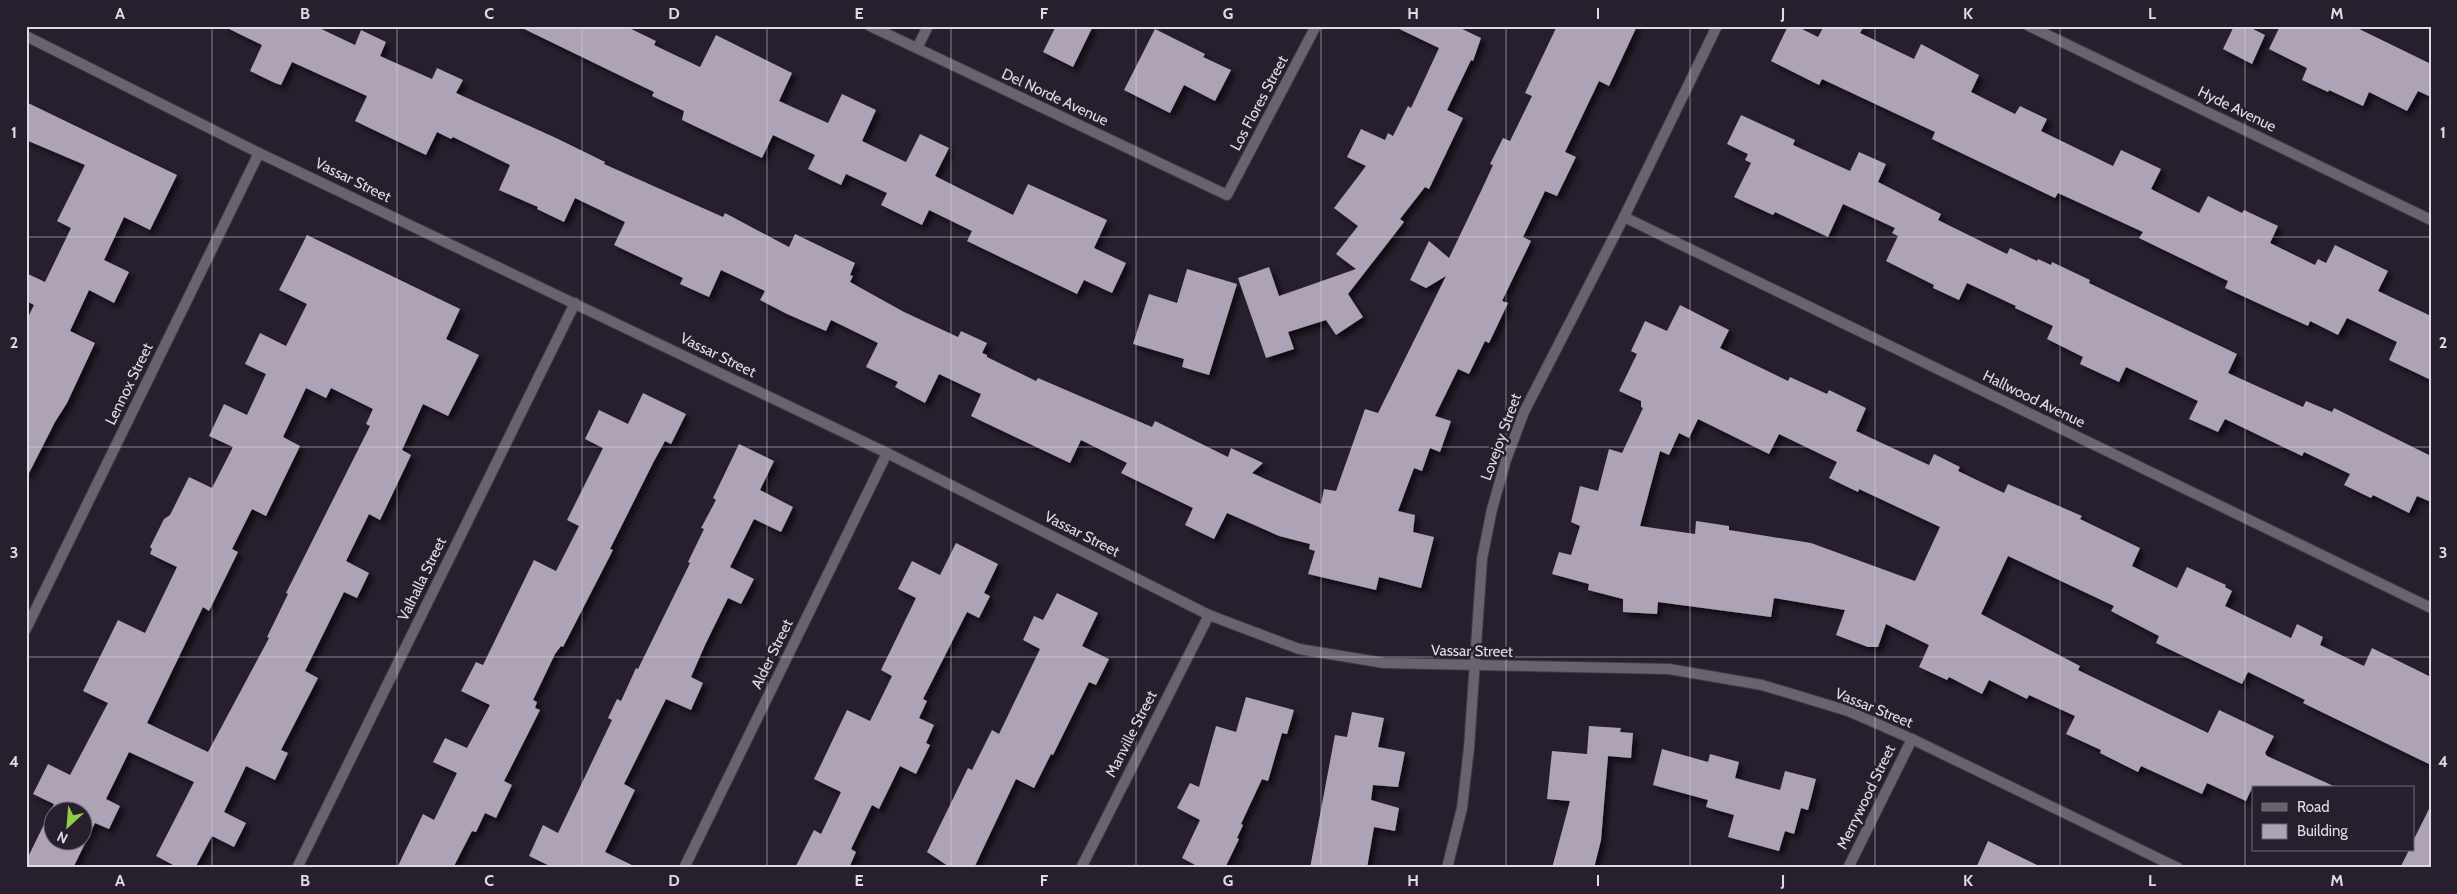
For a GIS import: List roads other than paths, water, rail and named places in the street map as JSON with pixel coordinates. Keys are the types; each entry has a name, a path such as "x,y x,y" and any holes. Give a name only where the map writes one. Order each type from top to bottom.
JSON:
{"street":[{"name":"Del Norde Avenue","path":"870,26 1227,195"},
{"path":"917,48 928,26"},
{"name":"Los Flores Street","path":"1227,195 1316,26"},
{"name":"Lovejoy Street","path":"1447,868 1462,808 1469,748 1482,560 1492,509 1506,460 1524,412 1624,217 1717,26"},
{"name":"Hyde Avenue","path":"2030,26 2431,220"},
{"name":"Vassar Street","path":"26,36 260,153 887,453 1209,614 1300,649 1384,663 1678,671 1762,685 1848,711 1912,739 2178,868"},
{"name":"Lennox Street","path":"26,629 260,153"},
{"name":"Hallwood Avenue","path":"1624,217 2431,608"},
{"name":"Valhalla Street","path":"297,868 575,303"},
{"name":"Alder Street","path":"684,868 887,453"},
{"name":"Manville Street","path":"1081,868 1209,614"},
{"name":"Merrywood Street","path":"1848,868 1912,739"}]}
